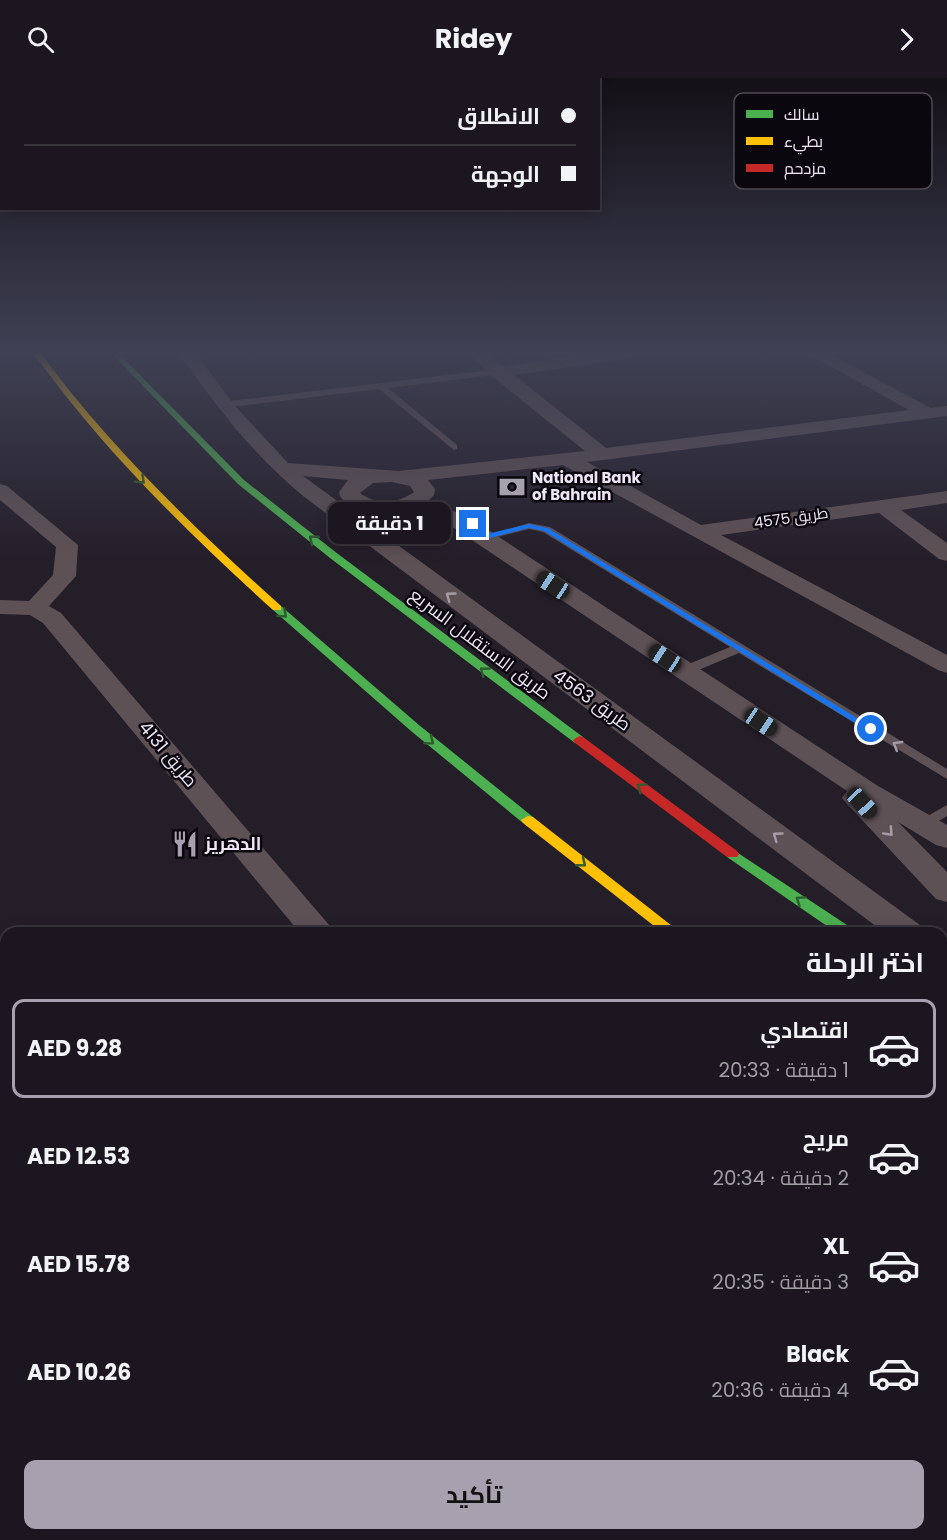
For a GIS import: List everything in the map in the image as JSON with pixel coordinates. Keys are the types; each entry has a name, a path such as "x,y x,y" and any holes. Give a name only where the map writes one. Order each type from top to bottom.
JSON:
{"main road":[{"path":"89,422 124,464 242,577 369,691 665,927"},
{"name":"طريق الاستقلال السريع","path":"182,422 241,482 334,556 723,848 839,927"}],"street":[{"name":"طريق 4563","path":"236,422 281,468 384,547 900,927"},
{"path":"561,422 600,453"},
{"path":"281,468 374,477 401,477 487,469 852,422"},
{"path":"565,458 947,665"},
{"path":"384,547 378,533 378,522 398,506 453,477 487,469"},
{"path":"374,477 357,483 349,492 350,496 362,504 398,506 452,517 819,760 934,832"},
{"path":"401,477 417,481 424,492 460,512 491,542"},
{"path":"0,490 68,545 64,576 35,608 0,607"},
{"name":"طريق 4575","path":"699,532 947,497"},
{"path":"883,506 947,554"},
{"name":"طريق 4131","path":"35,608 52,618 314,927"},
{"path":"819,760 947,891"}],"lane":[{"path":"424,422 454,447"},
{"path":"491,542 529,526 541,527 947,776"},
{"path":"684,671 737,649"},
{"path":"934,832 947,810"}],"traffic: fast":[{"path":"182,422 241,482 334,556 579,740"},
{"path":"277,608 415,728 528,820"},
{"path":"732,854 839,927"}],"traffic: slow":[{"path":"90,422 181,519 277,608"},
{"path":"528,820 665,927"}],"traffic: jam":[{"path":"579,740 732,854"}],"place":[{"name":"National Bank of Bahrain","path":"512,487"},
{"name":"الدهريز","path":"185,844"}],"route":[{"path":"473,524 486,537 529,526 546,529 737,649 871,729"}]}
